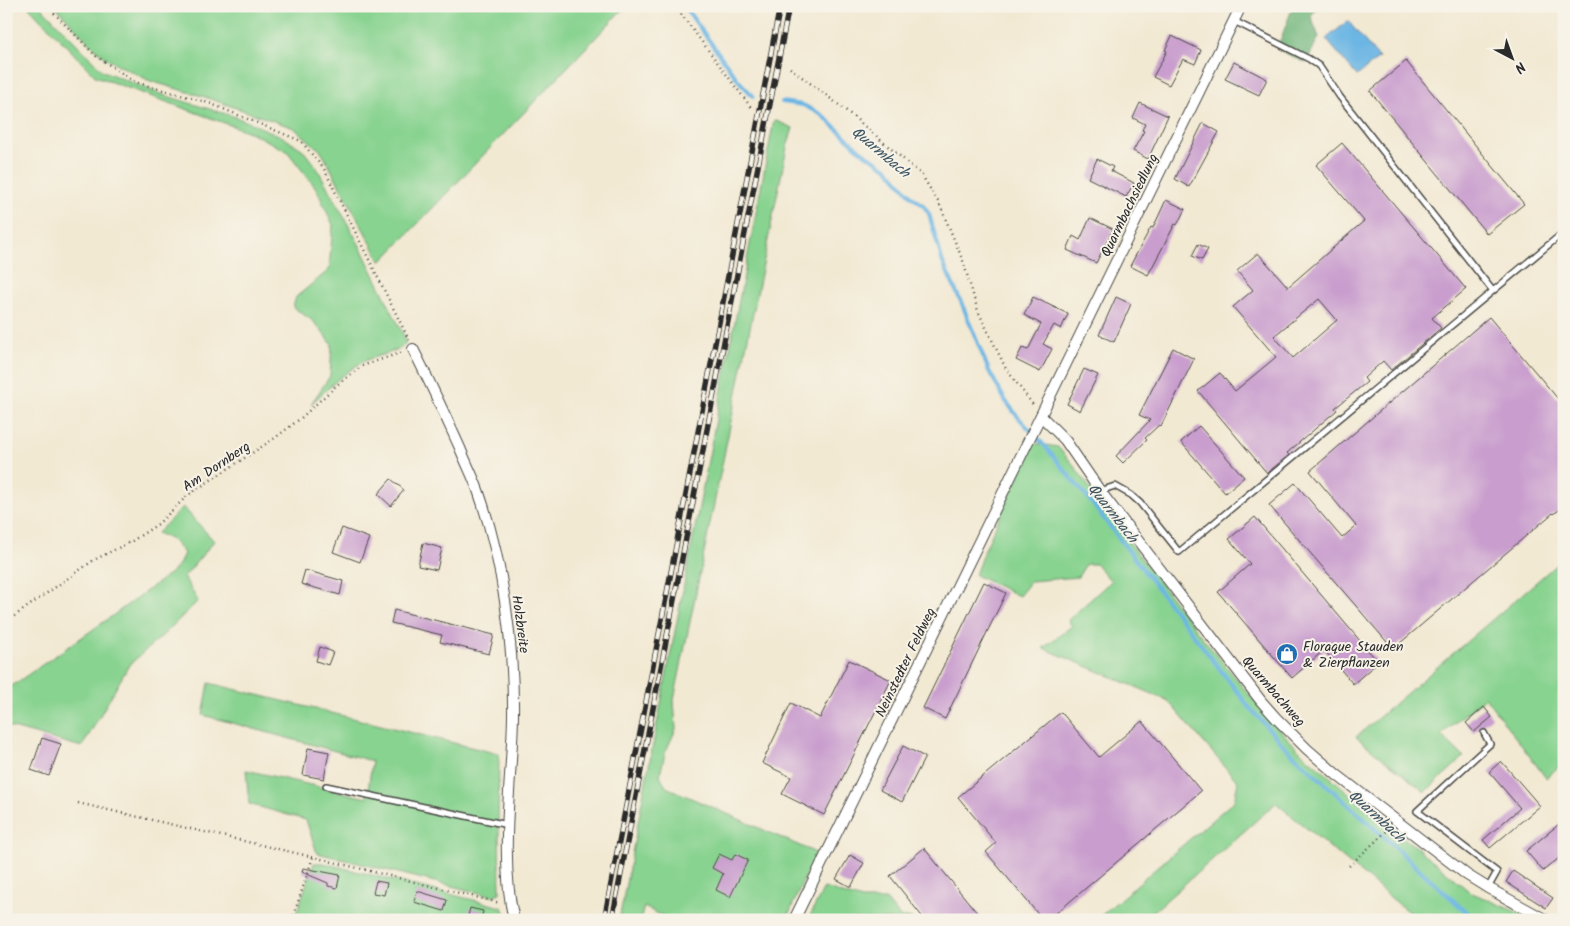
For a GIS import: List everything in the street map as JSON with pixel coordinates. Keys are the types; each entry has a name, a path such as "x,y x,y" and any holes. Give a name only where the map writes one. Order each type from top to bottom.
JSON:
{"street":[{"name":"Quarmbachsiedlung","path":"1039,421 1241,6"},
{"name":"Holzbreite","path":"414,349 434,389 479,493 497,560 512,651 513,716 508,825 509,900 514,920"},
{"name":"Neinstedter Feldweg","path":"794,920 1039,421"},
{"name":"Quarmbachweg","path":"1039,421 1065,440 1100,491 1261,701 1307,749 1439,855 1488,888 1546,920"}],"lane":[{"path":"1234,21 1309,59 1319,66 1340,97 1493,291"},
{"path":"1100,491 1116,486 1131,495 1179,552 1564,232"},
{"path":"1484,733 1490,744 1417,811 1497,872 1488,888"},
{"path":"326,786 508,825"}],"path":[{"path":"47,6 96,56 135,82 209,103 301,141 324,169 414,349"},
{"path":"675,6 750,106 754,107"},
{"path":"790,68 843,108 921,174 939,203 963,261 978,311 1006,368 1039,421"},
{"name":"Am Dornberg","path":"6,622 94,560 132,541 158,524 188,495 302,418 338,384 362,366 414,349"},
{"path":"78,803 314,857 501,903 509,900"},
{"path":"1349,866 1390,828"},
{"path":"292,920 314,857"}],"green space":[{"path":"28,6 40,6 103,71 160,94 236,117 281,136 302,149 317,168 360,246 405,338 405,344 396,350 356,366 311,404 330,376 332,344 313,321 293,307 296,297 329,270 333,225 316,188 287,151 252,133 95,76"},
{"path":"55,6 626,6 381,262 321,151 294,128 202,96 150,81 107,59 89,43"},
{"path":"1293,6 1317,6 1311,17 1319,37 1306,63 1277,49"},
{"path":"774,120 793,128 787,147 674,700 676,729 665,753 660,775 666,787 816,853 786,920 671,920 644,907 640,920 619,920"},
{"path":"1033,443 1058,447 1073,464 1116,525 1197,631 1271,721 1303,754 1395,832 1419,849 1470,892 1535,920 1418,920 1276,803 1144,920 1096,920 1234,801 1238,782 1167,700 1043,648 1072,626 1068,620 1111,581 1096,564 1086,564 1078,577 1031,581 1019,596 975,575"},
{"path":"183,507 214,541 184,577 198,601 129,665 82,747 6,726 6,690 108,619 171,573 180,563 184,553 172,540 157,533"},
{"path":"1564,558 1564,762 1546,778 1485,697 1441,735 1464,757 1425,792 1356,737"},
{"path":"209,683 499,754 498,827 500,893 492,896 317,853 306,820 249,804 246,770 367,798 372,761 203,715"},
{"path":"314,863 323,863 502,907 507,920 294,920"},
{"path":"824,888 862,900 886,900 901,918 911,918 913,920 808,920"}],"water":[{"path":"1348,21 1379,58 1357,76 1326,39"}],"building":[{"path":"1172,36 1201,50 1195,64 1183,59 1169,85 1153,77 1167,51 1165,50"},
{"path":"1406,61 1524,204 1487,234 1370,91"},
{"path":"1234,62 1267,79 1259,95 1225,79"},
{"path":"1140,103 1168,116 1148,159 1133,151 1144,131 1142,130 1145,124 1133,118"},
{"path":"1203,123 1219,132 1189,187 1175,179"},
{"path":"1342,143 1466,289 1432,318 1441,328 1391,370 1383,361 1364,378 1367,382 1335,408 1337,410 1267,473 1198,391 1220,373 1235,391 1276,357 1233,307 1253,290 1237,271 1258,253 1288,287 1364,221 1316,165","holes":["1319,299 1337,320 1293,358 1274,336"]},
{"path":"1097,159 1113,167 1111,171 1134,183 1126,197 1088,178"},
{"path":"1166,200 1185,209 1148,275 1130,266 1151,227 1153,228"},
{"path":"1090,218 1113,229 1096,263 1067,250 1073,236 1080,240"},
{"path":"1198,244 1208,249 1202,260 1192,256"},
{"path":"1033,297 1068,314 1061,329 1054,325 1043,344 1052,349 1040,372 1016,360 1022,348 1028,350 1041,324 1024,315"},
{"path":"1116,297 1131,304 1114,342 1099,335"},
{"path":"1489,317 1564,406 1564,506 1553,513 1393,649 1269,505 1295,483 1342,538 1356,526 1310,471"},
{"path":"1173,348 1194,359 1161,426 1159,425 1145,438 1147,440 1123,463 1116,456 1150,420 1139,415"},
{"path":"1084,369 1098,375 1080,411 1067,404"},
{"path":"1199,426 1244,477 1225,493 1181,442"},
{"path":"391,479 404,490 391,506 378,494"},
{"path":"1255,517 1378,662 1353,684 1324,650 1292,678 1218,592 1250,564 1229,539"},
{"path":"342,528 369,538 360,562 333,552"},
{"path":"423,543 442,548 437,570 418,566"},
{"path":"305,570 343,581 340,595 301,584"},
{"path":"984,582 1006,593 945,719 923,708"},
{"path":"394,610 494,635 489,654 440,642 442,635 391,623"},
{"path":"320,647 333,652 328,665 316,661"},
{"path":"849,660 891,680 824,815 782,794 791,777 762,763 791,703 820,718"},
{"path":"1484,707 1492,717 1474,732 1466,723"},
{"path":"1061,712 1099,757 1142,721 1201,791 1048,920 1043,920 986,852 996,843 958,797"},
{"path":"42,738 61,744 49,776 31,770"},
{"path":"903,746 925,757 902,802 880,790"},
{"path":"308,748 329,752 324,779 303,775"},
{"path":"1501,761 1540,806 1490,848 1483,840 1520,808 1489,772"},
{"path":"1564,820 1564,854 1543,871 1526,851"},
{"path":"924,848 983,920 925,920 890,876"},
{"path":"719,854 732,860 735,854 748,860 730,897 716,890 723,874 712,868"},
{"path":"850,855 864,863 851,887 836,879"},
{"path":"303,868 340,875 337,888 328,886 328,883 302,872"},
{"path":"1513,871 1553,898 1546,908 1506,882"},
{"path":"376,881 387,883 384,895 373,893"},
{"path":"417,891 447,900 444,911 414,902"},
{"path":"470,908 483,911 481,920 467,920"}],"waterway":[{"name":"Quarmbach","path":"684,6 738,80 753,96"},
{"name":"Quarmbach","path":"782,102 803,105 822,115 861,151 888,169 912,197 923,205 929,214 943,263 989,371 1005,400 1018,417 1091,502 1249,707 1286,748 1475,920"}],"railway":[{"path":"604,920 780,6"},
{"path":"612,920 789,6"}],"place":[{"name":"Floraque Stauden & Zierpflanzen","path":"1287,654"}]}
